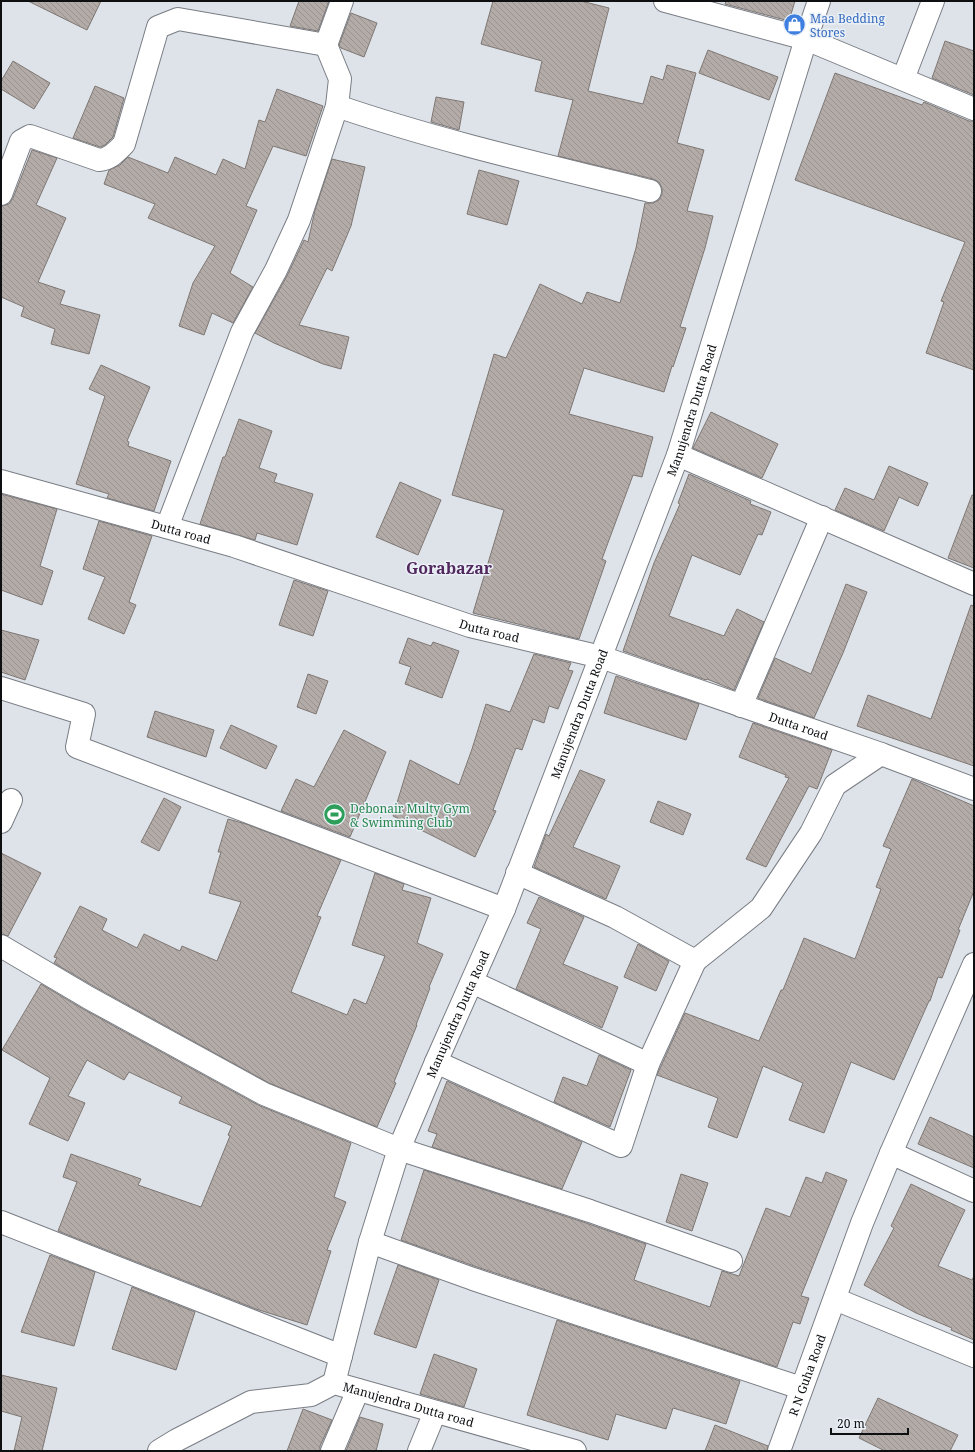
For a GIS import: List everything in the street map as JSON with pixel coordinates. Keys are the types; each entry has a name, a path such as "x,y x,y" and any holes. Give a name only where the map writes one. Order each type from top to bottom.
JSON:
{"street":[{"path":"167,527 242,332 276,270 299,220 337,106 340,79 326,45 342,1"},
{"path":"665,1 806,38 974,109"},
{"name":"Manujendra Dutta Road","path":"334,1382 370,1242 399,1150 436,1062 504,909 678,455 806,38 819,1"},
{"path":"903,79 933,1"},
{"path":"1,194 20,141 30,136 99,160 107,159 124,144 158,27 178,19 326,45"},
{"path":"337,106 390,124 474,148 650,191"},
{"path":"678,455 974,584"},
{"name":"Dutta road","path":"1,481 234,546 470,626 601,657 881,754 974,789"},
{"path":"741,706 822,517"},
{"path":"1,688 84,714 77,747 504,909"},
{"path":"436,1062 621,1146 648,1064 695,961 761,908 811,833 835,785 881,754"},
{"path":"1,822 11,800"},
{"path":"517,873 615,917 695,961"},
{"path":"1,946 90,998 264,1094 399,1150 590,1211 730,1261"},
{"name":"R N Guha Road","path":"778,1451 862,1223 974,964"},
{"path":"472,982 648,1064"},
{"path":"891,1153 974,1191"},
{"path":"1,1222 341,1356"},
{"path":"370,1242 473,1279 801,1388"},
{"path":"835,1299 974,1356"},
{"name":"Manujendra Dutta road","path":"159,1451 177,1440 251,1402 310,1395 334,1382 575,1451"},
{"path":"332,1451 358,1390"},
{"path":"420,1451 435,1412"}],"building":[{"path":"28,1 101,1 87,30"},
{"path":"299,1 329,1 318,31 290,26"},
{"path":"493,1 581,1 609,8 588,91 643,104 651,76 663,80 667,65 696,73 677,143 704,150 687,211 713,216 705,248 680,327 686,328 664,392 584,368 569,414 653,437 642,477 633,475 602,559 606,561 579,639 473,613 504,510 452,495 494,354 506,358 540,284 582,304 587,292 620,303 636,248 645,203 653,203 659,200 662,194 662,188 659,182 653,179 558,156 573,100 535,91 542,61 481,44"},
{"path":"726,1 795,1 789,21 725,4"},
{"path":"351,13 377,23 364,57 341,48 339,45"},
{"path":"945,41 974,51 974,95 932,78"},
{"path":"708,50 778,77 769,100 699,73"},
{"path":"13,61 50,83 34,109 1,89 1,81"},
{"path":"835,73 922,105 924,102 969,121 974,121 974,370 926,353 944,302 941,301 965,242 795,180"},
{"path":"95,86 124,98 113,137 105,145 100,147 73,138"},
{"path":"277,89 323,106 306,156 273,146 246,206 257,210 230,273 253,287 233,323 212,313 204,335 179,326 193,283 215,246 148,218 155,204 104,184 109,170 120,165 128,157 168,173 175,157 216,175 223,159 245,169 259,120 265,122"},
{"path":"436,97 464,102 459,130 431,122"},
{"path":"32,150 57,158 36,205 66,218 38,282 65,291 60,304 100,315 89,354 51,344 55,329 21,316 24,307 1,297 1,206 9,204 13,198"},
{"path":"332,159 365,167 351,226 332,271 327,268 299,325 349,337 341,369 323,364 274,343 255,333 287,276 304,240 308,242 315,210"},
{"path":"479,170 519,181 507,225 467,214"},
{"path":"101,365 150,387 127,441 129,442 128,446 171,461 154,511 107,498 109,494 76,484 105,396 89,389"},
{"path":"711,412 778,444 762,478 693,448"},
{"path":"239,419 272,431 259,468 277,474 274,482 313,494 297,545 257,533 255,540 200,524 223,457 225,457"},
{"path":"889,466 928,483 918,506 899,497 884,531 835,510 845,488 874,500"},
{"path":"689,474 751,501 750,504 771,512 762,535 758,534 740,575 692,555 669,616 724,636 737,609 764,622 734,690 707,679 706,680 623,651 654,563 680,504 678,503"},
{"path":"400,482 441,500 418,555 376,537"},
{"path":"1,494 57,509 40,566 53,571 42,605 1,590"},
{"path":"972,495 974,495 974,568 948,558"},
{"path":"99,521 152,536 129,602 136,605 124,634 88,619 105,577 83,569"},
{"path":"294,580 328,591 313,636 279,625"},
{"path":"846,584 867,592 843,653 814,718 758,698 775,658 811,674"},
{"path":"971,605 974,606 974,766 857,726 868,695 931,719"},
{"path":"1,630 39,640 25,680 1,672"},
{"path":"408,638 431,646 433,642 459,651 442,698 405,684 411,667 399,663"},
{"path":"534,654 571,663 568,670 573,671 558,709 549,706 544,723 533,719 522,750 516,748 493,810 496,811 475,857 393,816 410,760 459,785 486,704 510,712"},
{"path":"308,674 328,681 316,714 297,707"},
{"path":"616,676 699,704 686,740 604,713"},
{"path":"155,711 214,730 206,757 147,737"},
{"path":"753,723 832,750 817,789 809,786 766,867 746,859 789,778 785,777 786,775 739,757"},
{"path":"231,725 277,746 266,769 220,748"},
{"path":"344,730 386,752 350,837 281,811 296,779 314,787"},
{"path":"580,770 605,780 573,847 620,866 606,899 534,867 546,834 549,836"},
{"path":"912,779 974,806 974,891 958,930 960,930 942,978 938,977 930,1001 894,1080 851,1062 824,1133 789,1120 803,1083 763,1066 737,1138 708,1127 718,1098 657,1075 685,1013 759,1041 781,990 783,990 804,938 855,959 881,889 876,887 891,849 883,846"},
{"path":"164,798 181,807 159,851 141,842"},
{"path":"658,801 691,814 683,835 650,822"},
{"path":"228,819 246,824 341,860 317,916 321,917 291,992 347,1015 354,999 366,1004 385,956 352,945 375,873 404,884 402,890 431,898 417,943 443,954 429,987 430,988 417,1025 394,1082 396,1083 377,1127 269,1083 54,963 57,958 54,957 80,906 107,919 102,930 137,948 144,934 180,951 182,946 217,961 241,902 209,893 221,852 218,852"},
{"path":"1,853 41,873 8,936 1,934"},
{"path":"539,897 584,917 563,964 618,987 602,1028 516,989 541,929 527,923"},
{"path":"638,944 669,961 656,991 624,977"},
{"path":"41,984 83,1009 258,1105 351,1143 334,1197 346,1202 327,1250 331,1251 307,1325 256,1309 58,1231 77,1182 63,1177 71,1154 141,1179 138,1185 201,1207 230,1136 228,1135 232,1126 179,1103 182,1097 129,1072 124,1080 87,1060 68,1096 85,1103 68,1141 29,1124 50,1078 2,1050"},
{"path":"599,1055 631,1070 610,1127 554,1102 563,1077 587,1086"},
{"path":"447,1081 582,1142 562,1189 432,1147 437,1134 428,1131"},
{"path":"930,1117 974,1137 974,1168 918,1144"},
{"path":"424,1170 646,1244 634,1280 710,1307 722,1271 739,1276 766,1208 790,1217 806,1177 822,1183 826,1172 847,1180 801,1296 809,1298 800,1324 793,1322 777,1367 477,1267 401,1240"},
{"path":"681,1174 708,1183 692,1231 666,1222"},
{"path":"911,1184 965,1210 938,1266 972,1280 974,1276 974,1340 951,1330 952,1328 916,1313 864,1285 894,1228 891,1226"},
{"path":"50,1255 95,1272 74,1346 21,1332"},
{"path":"398,1265 439,1280 416,1348 374,1334"},
{"path":"132,1287 195,1312 176,1370 112,1349"},
{"path":"557,1320 740,1381 726,1424 673,1408 666,1429 616,1414 608,1440 527,1415"},
{"path":"434,1354 477,1369 464,1407 420,1394"},
{"path":"1,1375 57,1388 42,1451 14,1451 22,1417 1,1411"},
{"path":"878,1398 958,1435 950,1451 885,1451 859,1438"},
{"path":"303,1409 332,1420 320,1446 320,1451 287,1451"},
{"path":"360,1417 383,1424 376,1451 346,1451"},
{"path":"715,1425 768,1446 767,1451 705,1451"}],"place":[{"name":"Maa Bedding Stores","path":"795,25"},
{"name":"Debonair Multy Gym & Swimming Club","path":"335,815"}],"district":[{"name":"Gorabazar","path":"449,568"}]}
